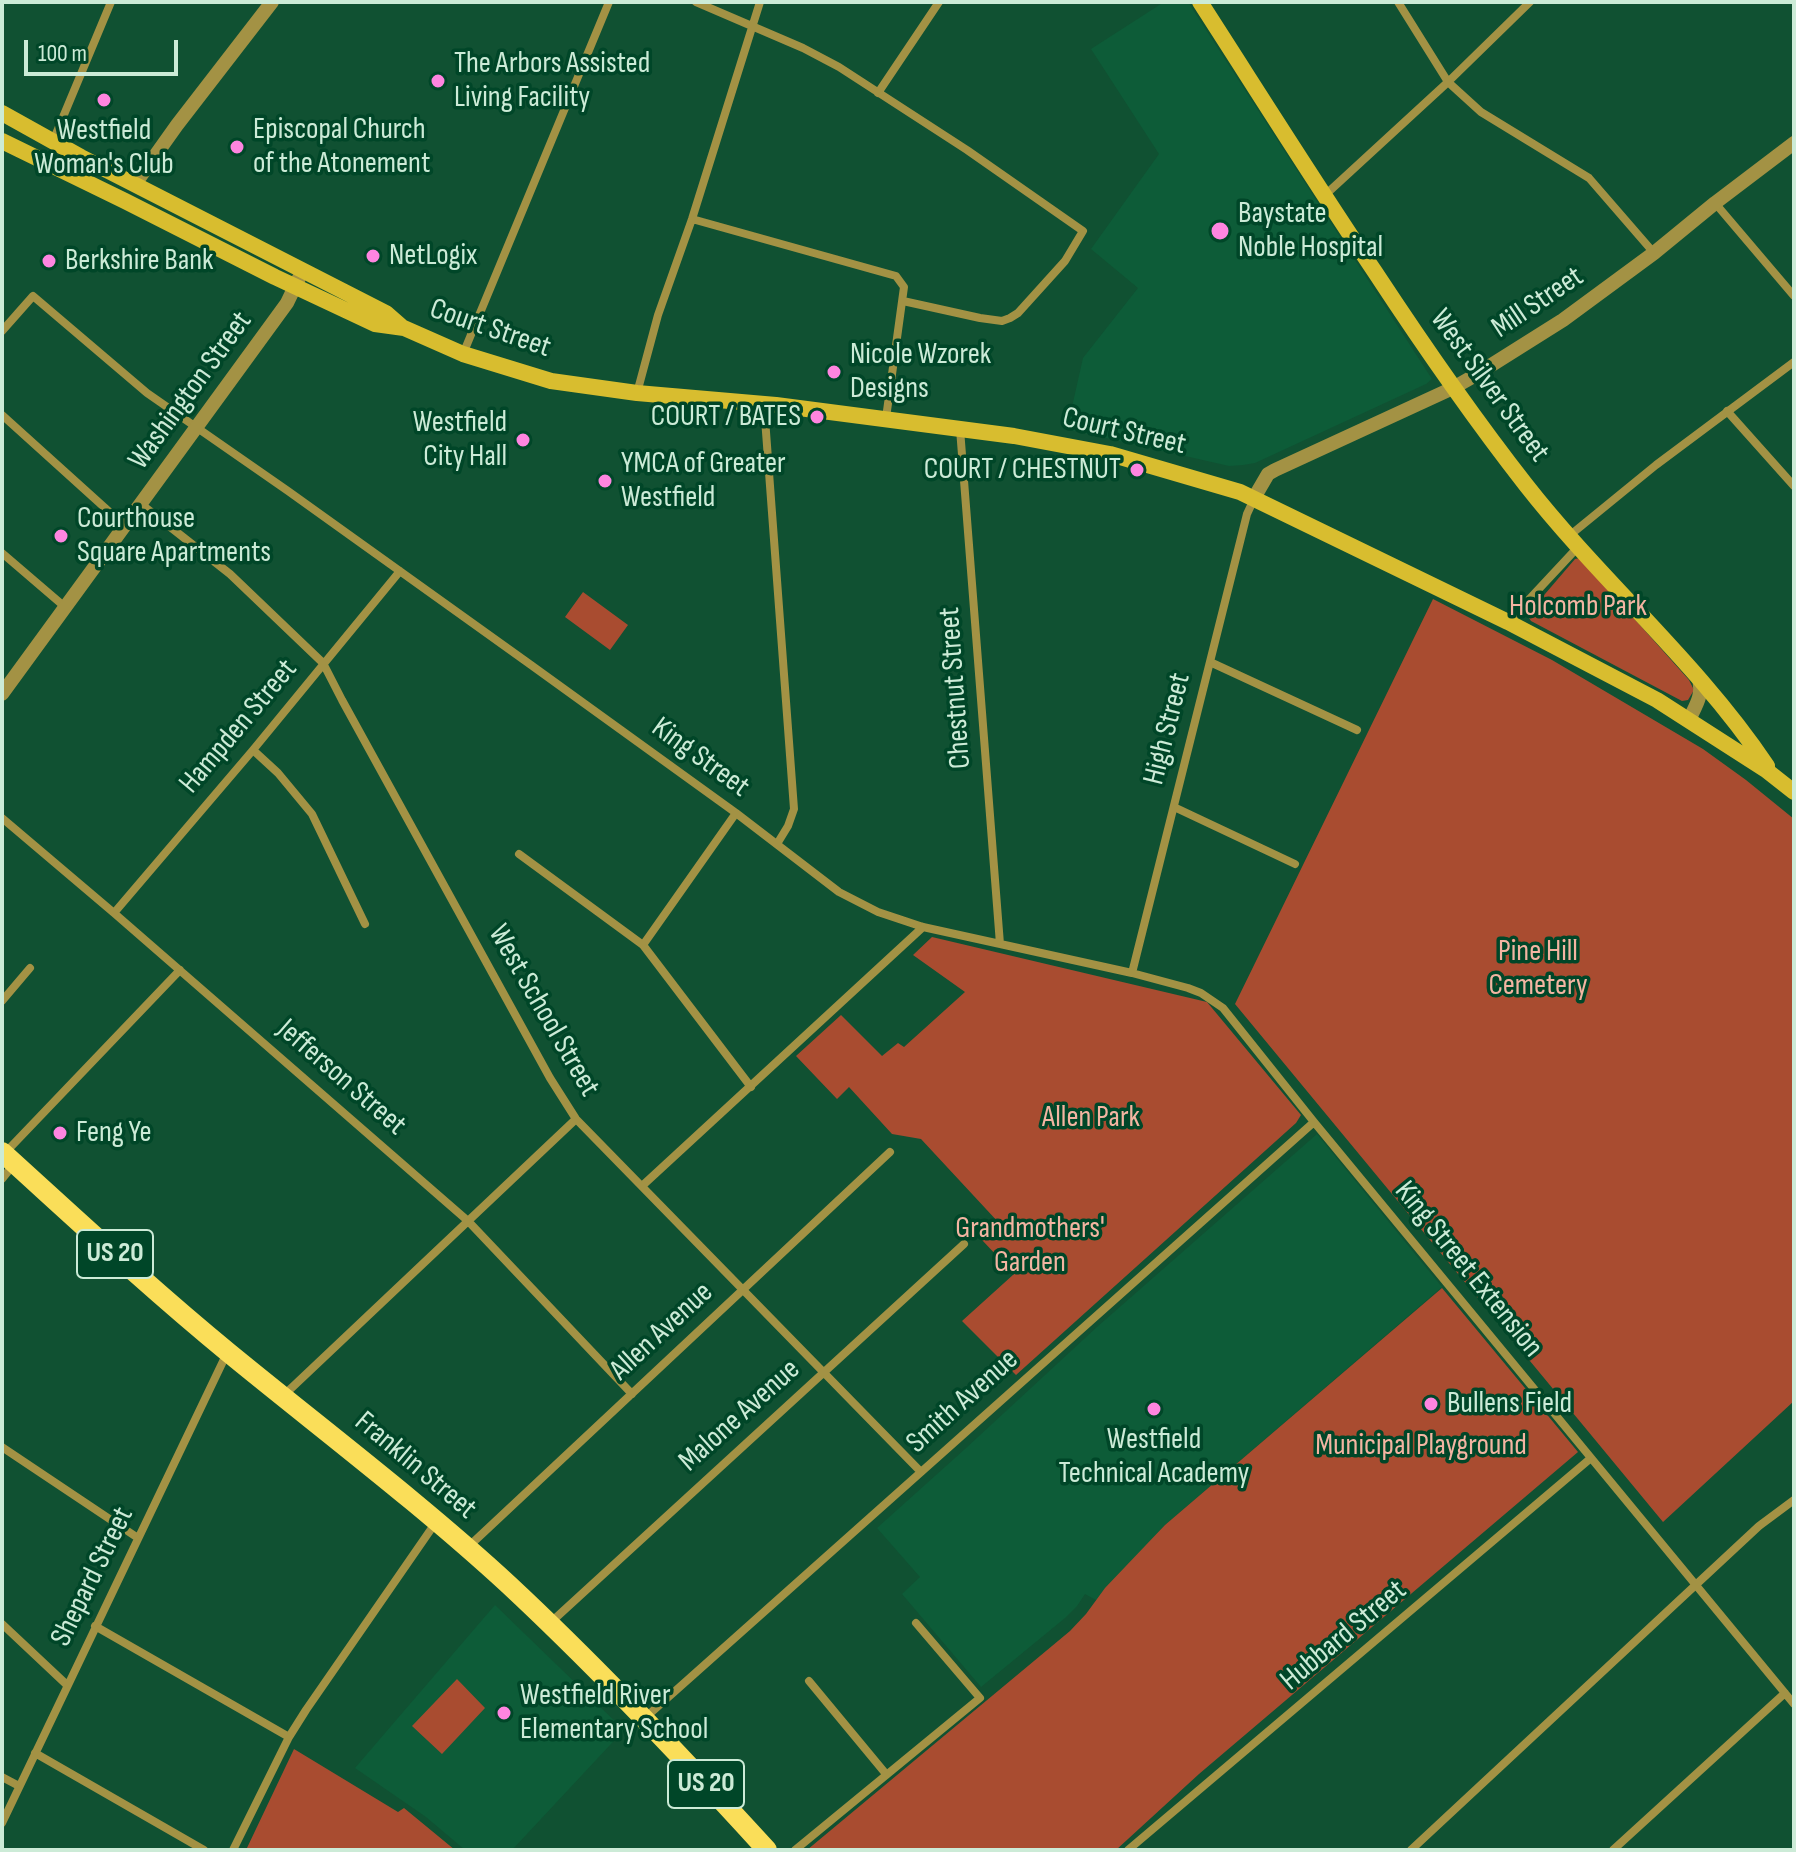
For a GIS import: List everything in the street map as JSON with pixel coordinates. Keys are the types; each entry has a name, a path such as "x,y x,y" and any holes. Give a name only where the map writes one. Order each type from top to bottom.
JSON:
{"main road":[{"name":"West Silver Street","path":"1200,2 1324,196 1453,388 1573,541 1741,728 1772,774"},
{"name":"Court Street","path":"2,113 218,226 298,278"},
{"name":"Court Street","path":"2,141 209,244 386,313 404,328 463,354 551,381 960,428 1117,456 1213,483 1254,498 1508,622 1657,700 1772,774"},
{"path":"42,160 53,141"},
{"path":"125,201 135,184"},
{"path":"209,244 218,226"},
{"path":"1772,774 1794,792"},
{"name":"Franklin Street","path":"6,1162 228,1352 467,1548 549,1624 767,1850"}],"street":[{"path":"53,141 111,2"},
{"path":"135,184 272,2"},
{"path":"463,354 609,2"},
{"path":"696,2 803,48 839,67 967,150 1083,231 1065,261 1010,318 1002,321 980,318 903,301"},
{"path":"637,393 658,315 692,219 760,2"},
{"path":"878,93 939,2"},
{"path":"1398,2 1448,82 1481,112 1589,178 1654,253"},
{"path":"1324,196 1530,2"},
{"name":"Mill Street","path":"1254,498 1268,474 1453,388 1563,320 1794,143"},
{"path":"1715,203 1794,296"},
{"path":"692,219 896,276 904,287 886,418"},
{"name":"Washington Street","path":"2,694 287,303 298,278"},
{"name":"King Street","path":"2,331 33,296 125,376 736,813 839,892 878,912 923,927 1132,973 1201,993 1228,1013"},
{"path":"1508,622 1573,541 1656,465 1794,362"},
{"path":"764,404 794,809 777,844"},
{"path":"1727,411 1794,486"},
{"path":"2,415 125,526"},
{"name":"Chestnut Street","path":"960,428 1000,944"},
{"name":"High Street","path":"1132,973 1247,514 1254,498"},
{"name":"West School Street","path":"141,504 237,581 323,663 550,1078 576,1119 921,1472"},
{"path":"2,553 65,607"},
{"name":"Hampden Street","path":"114,913 400,571"},
{"path":"1210,662 1357,730"},
{"path":"1689,720 1700,699 1699,679"},
{"path":"253,750 278,773 312,814 365,924"},
{"path":"1174,807 1295,864"},
{"path":"643,945 736,813"},
{"name":"Jefferson Street","path":"2,818 468,1221 632,1394"},
{"path":"519,854 643,945 751,1087"},
{"path":"642,1186 923,927"},
{"path":"2,1001 30,968"},
{"path":"6,1162 180,970"},
{"name":"King Street Extension","path":"1228,1013 1314,1122 1794,1704"},
{"path":"282,1397 576,1119"},
{"name":"Smith Avenue","path":"643,1719 1314,1122"},
{"name":"Allen Avenue","path":"467,1548 890,1152"},
{"name":"Malone Avenue","path":"549,1624 964,1244"},
{"name":"Shepard Street","path":"2,1823 228,1352"},
{"path":"2,1447 138,1538"},
{"name":"Hubbard Street","path":"1128,1850 1591,1458"},
{"path":"1411,1850 1759,1526 1794,1500"},
{"path":"233,1850 289,1737 437,1522"},
{"path":"795,1850 980,1698 916,1623"},
{"path":"2,1624 67,1685"},
{"path":"95,1626 289,1737"},
{"path":"809,1681 886,1774"},
{"path":"1613,1850 1785,1693"},
{"path":"35,1753 204,1850"},
{"path":"2,1777 19,1786"}],"shaded area":[{"name":"Baystate Noble Hospital","path":"1164,2 1188,2 1432,379 1255,463 1229,466 1067,429 1083,358 1138,288 1091,249 1159,154 1091,49"},
{"name":"Westfield Technical Academy","path":"1317,1134 1442,1287 1165,1525 1096,1600 1085,1594 1065,1618 981,1687 902,1594 920,1577 877,1528 1097,1327"},
{"name":"Westfield River Elementary School","path":"495,1605 624,1730 512,1850 465,1850 426,1817 355,1768"}],"green space":[{"name":"Holcomb Park","path":"1580,558 1689,680 1694,690 1688,700 1682,701 1531,621 1527,615 1575,559"},
{"path":"583,592 628,625 610,650 565,617"},
{"name":"Pine Hill Cemetery","path":"1433,599 1552,660 1703,749 1794,819 1794,1401 1663,1522 1235,1004"},
{"name":"Allen Park","path":"932,937 1207,1002 1301,1115 1296,1123 1016,1375 962,1321 1014,1274 982,1240 999,1223 921,1139 892,1134 849,1087 837,1099 796,1056 841,1015 882,1056 898,1043 904,1047 965,992 913,955"},
{"name":"Municipal Playground","path":"1442,1288 1578,1452 1199,1774 1116,1850 807,1850 1070,1631 1105,1588 1165,1525"},
{"path":"457,1679 485,1708 442,1754 412,1726"},
{"path":"294,1749 398,1812 404,1808 455,1850 246,1850"}],"place":[{"name":"The Arbors Assisted Living Facility","path":"438,81"},
{"name":"Westfield Woman's Club","path":"104,100"},
{"name":"Episcopal Church of the Atonement","path":"237,147"},
{"name":"Baystate Noble Hospital","path":"1220,231"},
{"name":"NetLogix","path":"373,256"},
{"name":"Berkshire Bank","path":"49,261"},
{"name":"Nicole Wzorek Designs","path":"834,372"},
{"name":"COURT / BATES","path":"817,417"},
{"name":"Westfield City Hall","path":"523,440"},
{"name":"COURT / CHESTNUT","path":"1137,470"},
{"name":"YMCA of Greater Westfield","path":"605,481"},
{"name":"Courthouse Square Apartments","path":"61,536"},
{"name":"Feng Ye","path":"60,1133"},
{"name":"Bullens Field","path":"1431,1404"},
{"name":"Westfield Technical Academy","path":"1154,1409"},
{"name":"Westfield River Elementary School","path":"504,1713"}],"park label":[{"name":"Grandmothers' Garden","path":"1030,1246"}]}
